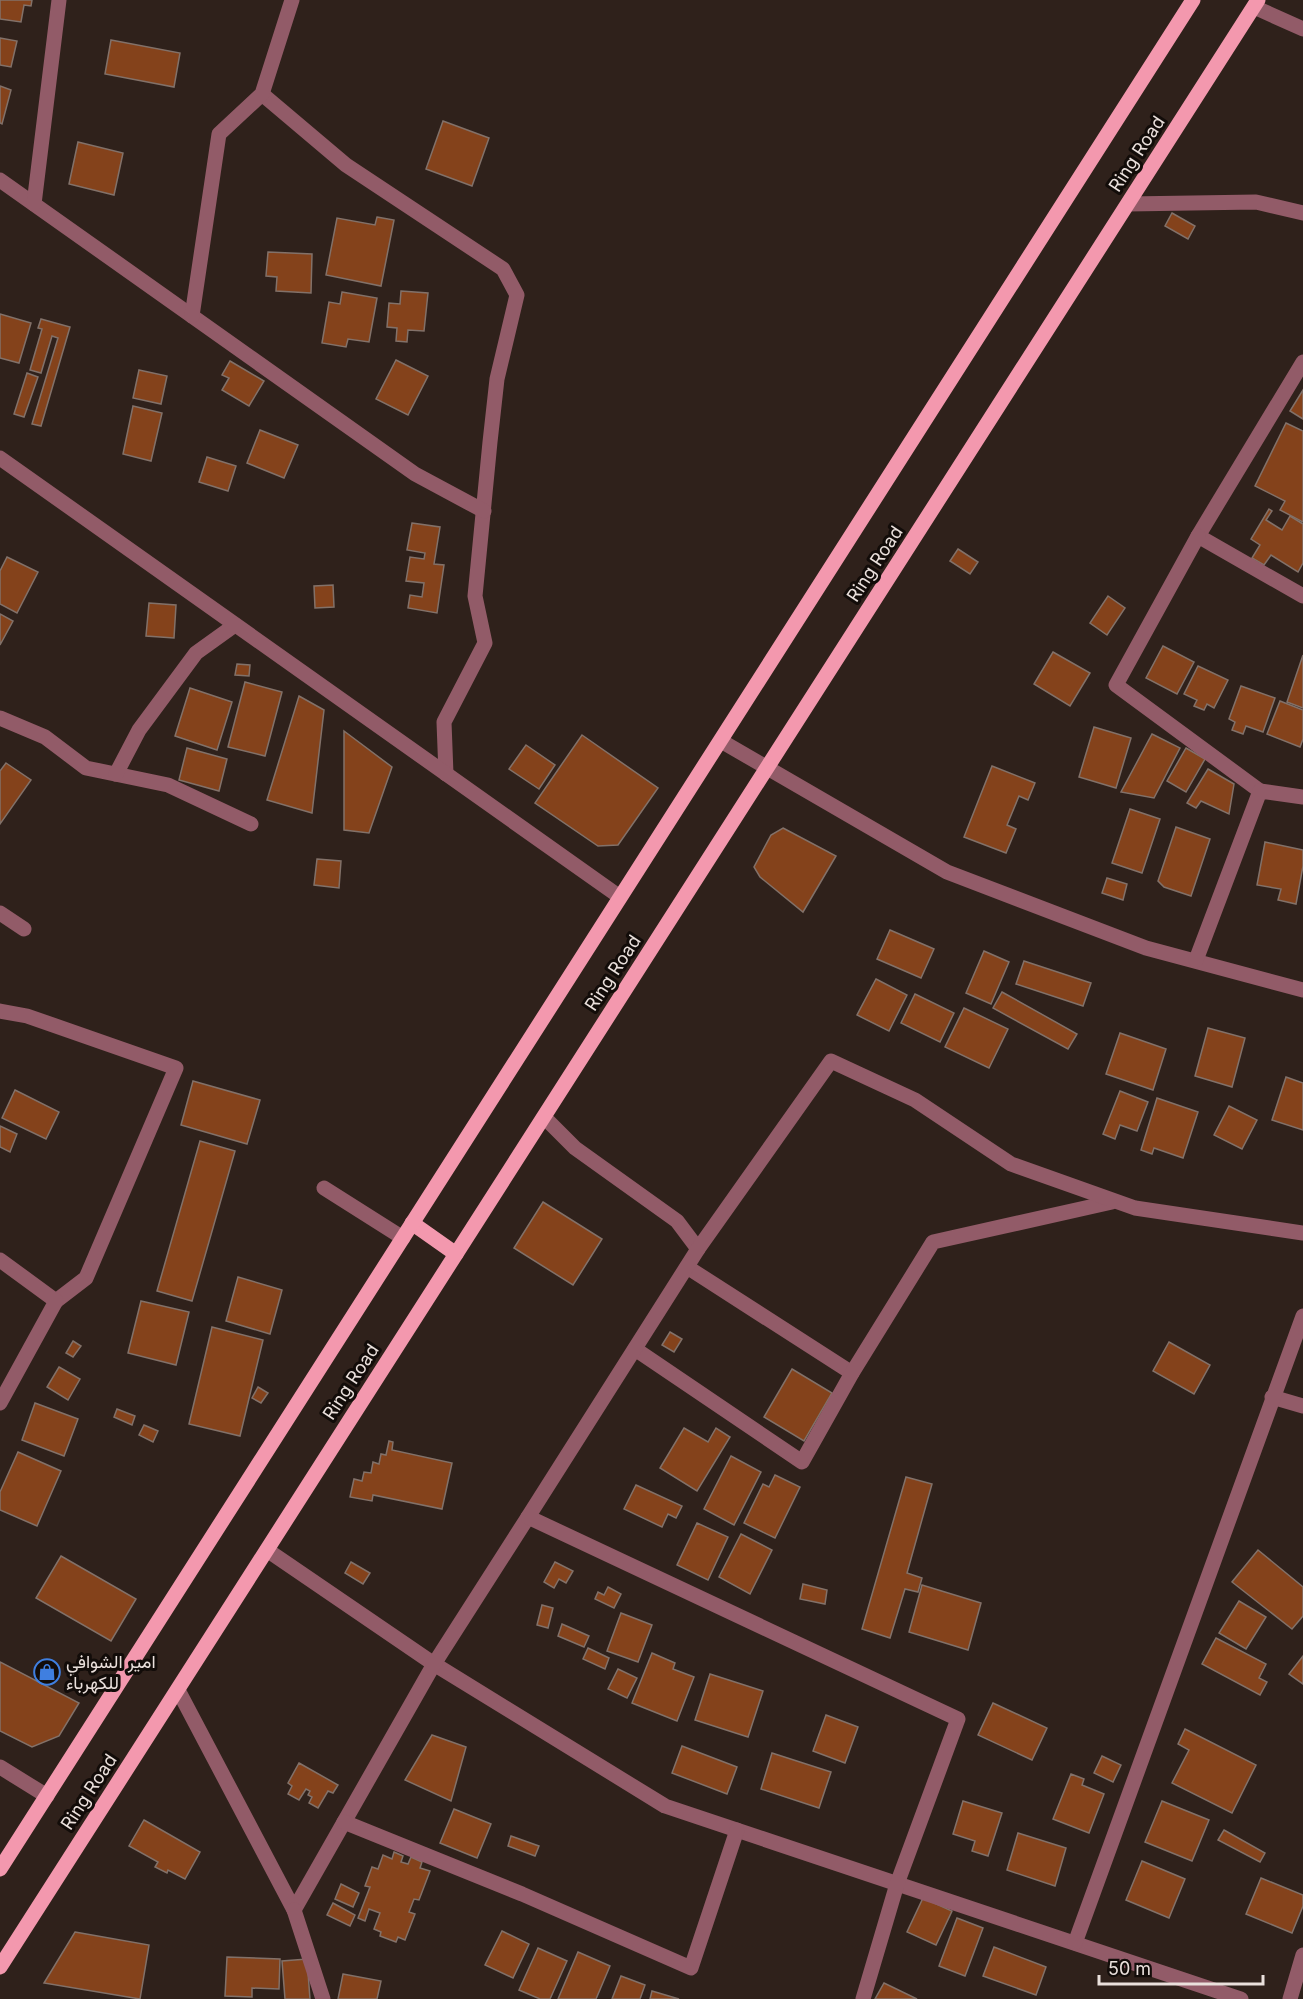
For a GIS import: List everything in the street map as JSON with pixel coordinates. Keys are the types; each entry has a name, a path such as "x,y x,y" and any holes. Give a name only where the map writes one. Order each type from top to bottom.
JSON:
{"main road":[{"name":"Ring Road","path":"0,1869 1193,0"},
{"name":"Ring Road","path":"0,1967 1256,3"},
{"path":"412,1223 456,1254"}],"street":[{"path":"34,204 59,0"},
{"path":"192,316 219,134 262,94 292,0"},
{"path":"1256,3 1303,29"},
{"path":"262,94 346,165 503,268 517,295 497,379 484,511 476,596 484,643 444,722 446,774"},
{"path":"0,180 415,474 484,511"},
{"path":"1128,204 1256,202 1303,213"},
{"path":"1303,362 1198,536 1116,685 1260,791 1303,796"},
{"path":"0,458 621,897"},
{"path":"1198,536 1303,596"},
{"path":"116,774 139,730 196,653 235,625"},
{"path":"0,718 45,737 86,768 168,784 251,824"},
{"path":"721,741 766,770 947,872 1146,948 1303,990"},
{"path":"1196,960 1260,791"},
{"path":"0,913 24,929"},
{"path":"0,1011 27,1016 176,1068 86,1278 56,1301 0,1403"},
{"path":"294,1910 434,1664 698,1250 831,1062 915,1100 1011,1164 1114,1202 1135,1208 1303,1233"},
{"path":"544,1117 574,1148 677,1221 698,1250"},
{"path":"324,1188 403,1238"},
{"path":"635,1349 802,1462 852,1373 933,1242 1114,1202"},
{"path":"0,1260 56,1301"},
{"path":"687,1267 852,1373"},
{"path":"1075,1943 1303,1316"},
{"path":"1272,1397 1303,1406"},
{"path":"528,1517 958,1719 897,1884 863,1999"},
{"path":"267,1550 434,1664 665,1806 1241,1999"},
{"path":"178,1690 294,1910 323,1999"},
{"path":"0,1767 47,1796"},
{"path":"344,1822 522,1894 691,1968 737,1830"},
{"path":"1290,1999 1303,1955"}],"building":[{"path":"0,0 32,0 31,6 24,5 21,22 0,19"},
{"path":"0,38 17,41 11,67 0,65"},
{"path":"111,40 180,53 174,87 105,74"},
{"path":"0,86 11,90 2,124 0,123"},
{"path":"443,121 489,138 472,186 426,169"},
{"path":"78,142 123,153 114,195 69,184"},
{"path":"1172,213 1195,226 1188,239 1165,226"},
{"path":"377,217 394,220 381,286 326,275 337,218 375,225"},
{"path":"268,252 312,254 311,293 276,291 277,277 266,276"},
{"path":"401,291 428,293 424,331 408,330 407,342 396,341 397,328 387,327 389,303 400,304"},
{"path":"342,292 377,298 369,342 348,339 346,347 322,343 329,302 340,304"},
{"path":"0,314 31,323 19,363 0,358"},
{"path":"41,319 70,327 41,426 32,424 58,338 52,336 41,373 30,370 42,329 38,328"},
{"path":"396,360 428,376 408,415 376,399"},
{"path":"230,361 264,381 249,406 222,390 229,378 222,375"},
{"path":"139,370 167,376 161,404 133,398"},
{"path":"27,373 38,377 24,417 14,414"},
{"path":"1303,390 1303,419 1290,411"},
{"path":"133,406 162,413 151,461 123,454"},
{"path":"1286,423 1303,431 1303,522 1280,510 1285,501 1255,486"},
{"path":"260,430 298,445 284,478 247,463"},
{"path":"207,457 236,466 228,491 199,482"},
{"path":"1269,509 1272,511 1266,520 1282,530 1290,516 1303,524 1303,563 1298,572 1271,555 1264,565 1252,558 1260,545 1251,539"},
{"path":"412,523 440,527 434,564 444,565 437,613 408,608 410,595 422,597 424,583 406,581 410,557 424,559 425,553 407,550"},
{"path":"958,549 978,562 970,574 950,561"},
{"path":"7,557 38,572 17,613 0,604 0,571"},
{"path":"333,585 334,607 315,608 314,586"},
{"path":"1108,596 1125,608 1107,635 1090,623"},
{"path":"149,603 176,605 174,638 146,636"},
{"path":"0,614 13,621 0,645"},
{"path":"1163,646 1194,662 1177,694 1146,678"},
{"path":"1053,652 1090,673 1070,706 1034,684"},
{"path":"1303,655 1303,708 1287,702"},
{"path":"237,664 250,665 249,676 235,675"},
{"path":"1198,666 1228,680 1214,708 1207,704 1204,710 1194,706 1197,700 1184,694"},
{"path":"245,682 282,692 265,756 228,747"},
{"path":"1241,686 1275,698 1263,732 1246,726 1243,734 1232,730 1235,722 1229,719"},
{"path":"190,688 232,702 217,750 175,736"},
{"path":"299,696 324,710 312,813 267,800"},
{"path":"1280,701 1303,710 1303,739 1300,747 1267,734"},
{"path":"1094,727 1131,738 1116,788 1079,777"},
{"path":"344,731 392,767 369,833 344,830"},
{"path":"1152,734 1180,748 1154,798 1121,792"},
{"path":"582,735 658,788 618,845 598,846 535,803"},
{"path":"526,745 555,765 539,789 509,769"},
{"path":"187,748 227,759 219,791 179,780"},
{"path":"1186,748 1205,759 1186,792 1167,781"},
{"path":"6,763 31,780 0,824 0,771"},
{"path":"992,766 1035,783 1028,800 1019,796 1007,825 1016,829 1006,853 964,837"},
{"path":"1208,769 1234,784 1229,814 1201,801 1196,808 1187,803"},
{"path":"1130,809 1160,819 1142,873 1112,863"},
{"path":"1176,827 1210,839 1191,896 1164,887 1158,881"},
{"path":"783,828 836,856 803,912 760,877 754,867 771,835"},
{"path":"1265,842 1303,850 1303,866 1296,904 1278,900 1281,889 1257,885"},
{"path":"317,859 341,861 339,888 314,885"},
{"path":"1107,878 1127,884 1123,900 1102,893"},
{"path":"890,930 934,949 921,978 877,959"},
{"path":"984,951 1009,962 991,1004 966,993"},
{"path":"1024,961 1091,983 1083,1006 1016,984"},
{"path":"876,979 907,995 889,1031 857,1015"},
{"path":"1002,992 1077,1034 1068,1049 993,1008"},
{"path":"915,994 954,1013 940,1042 901,1023"},
{"path":"964,1008 1008,1029 989,1068 945,1047"},
{"path":"1208,1028 1245,1038 1232,1087 1195,1076"},
{"path":"1120,1033 1166,1049 1153,1090 1106,1074"},
{"path":"1286,1077 1303,1083 1303,1130 1272,1120"},
{"path":"193,1081 260,1100 247,1144 181,1125"},
{"path":"15,1090 59,1112 46,1139 2,1118"},
{"path":"1120,1091 1148,1102 1137,1131 1120,1125 1115,1139 1103,1134"},
{"path":"1157,1098 1198,1112 1183,1158 1154,1148 1152,1154 1141,1150"},
{"path":"1229,1106 1257,1120 1242,1149 1214,1135"},
{"path":"0,1126 17,1134 10,1152 0,1147"},
{"path":"200,1141 235,1151 192,1301 157,1291"},
{"path":"543,1202 602,1239 573,1285 514,1248"},
{"path":"238,1277 282,1290 270,1334 226,1321"},
{"path":"141,1301 189,1312 176,1365 128,1353"},
{"path":"212,1327 263,1340 240,1436 189,1424"},
{"path":"670,1332 682,1339 674,1352 662,1345"},
{"path":"73,1341 81,1346 73,1357 66,1353"},
{"path":"1169,1342 1210,1365 1194,1394 1153,1371"},
{"path":"59,1367 80,1379 68,1400 47,1387"},
{"path":"792,1369 832,1393 804,1441 764,1417"},
{"path":"258,1387 268,1393 261,1403 252,1398"},
{"path":"35,1403 78,1419 64,1456 22,1440"},
{"path":"117,1409 135,1416 132,1425 114,1417"},
{"path":"144,1425 158,1431 153,1442 139,1435"},
{"path":"684,1428 708,1442 716,1428 730,1437 697,1491 660,1468"},
{"path":"389,1441 393,1442 392,1450 452,1463 442,1509 373,1495 372,1501 350,1497 354,1479 362,1481 364,1472 371,1473 373,1462 379,1464 381,1454 386,1455"},
{"path":"18,1452 61,1471 37,1526 0,1510 0,1492"},
{"path":"731,1456 761,1472 734,1525 704,1509"},
{"path":"775,1475 800,1487 775,1538 744,1523 763,1484 769,1487"},
{"path":"906,1477 932,1484 907,1573 922,1578 918,1592 905,1589 890,1638 862,1629"},
{"path":"636,1485 682,1506 676,1518 668,1514 662,1527 624,1509"},
{"path":"697,1523 728,1537 708,1580 677,1565"},
{"path":"741,1534 772,1550 750,1594 719,1577"},
{"path":"1258,1550 1303,1587 1303,1616 1292,1629 1232,1582"},
{"path":"61,1556 136,1599 111,1641 36,1598"},
{"path":"351,1562 370,1573 363,1584 345,1573"},
{"path":"555,1562 573,1571 566,1583 559,1579 554,1588 544,1582"},
{"path":"803,1584 827,1590 825,1604 800,1599"},
{"path":"922,1585 981,1603 968,1650 909,1632"},
{"path":"608,1587 621,1594 614,1608 595,1599 598,1592 604,1595"},
{"path":"1239,1601 1266,1617 1246,1649 1219,1633"},
{"path":"542,1605 553,1608 548,1628 537,1625"},
{"path":"621,1613 652,1625 638,1662 607,1651"},
{"path":"562,1624 589,1636 584,1647 558,1636"},
{"path":"1216,1638 1266,1664 1259,1678 1267,1682 1260,1695 1202,1664"},
{"path":"588,1648 609,1658 605,1669 583,1659"},
{"path":"652,1653 675,1663 673,1669 694,1677 677,1721 632,1703"},
{"path":"1303,1656 1303,1684 1289,1674"},
{"path":"0,1662 79,1703 59,1736 32,1747 0,1731"},
{"path":"618,1669 637,1678 627,1698 608,1689"},
{"path":"710,1674 763,1691 748,1737 695,1720"},
{"path":"993,1703 1047,1728 1032,1760 978,1735"},
{"path":"826,1715 858,1727 845,1763 813,1751"},
{"path":"1185,1729 1256,1765 1232,1813 1172,1783 1189,1750 1178,1744"},
{"path":"432,1735 466,1747 451,1801 405,1780"},
{"path":"682,1746 737,1767 727,1794 672,1773"},
{"path":"772,1753 831,1772 819,1808 761,1789"},
{"path":"1102,1756 1121,1765 1113,1782 1094,1773"},
{"path":"299,1763 338,1785 333,1793 328,1791 318,1808 309,1803 312,1797 308,1795 310,1791 306,1789 299,1800 288,1794 292,1786 288,1783"},
{"path":"1071,1774 1084,1779 1082,1785 1104,1794 1089,1833 1053,1819"},
{"path":"963,1801 1002,1813 988,1856 972,1851 975,1841 953,1834"},
{"path":"1162,1801 1209,1820 1192,1861 1145,1842"},
{"path":"454,1809 491,1824 477,1858 440,1843"},
{"path":"144,1820 200,1852 185,1879 168,1870 167,1873 155,1867 158,1862 129,1846"},
{"path":"1224,1830 1265,1853 1260,1862 1218,1840"},
{"path":"1018,1833 1066,1848 1055,1886 1007,1870"},
{"path":"511,1836 539,1846 535,1856 508,1846"},
{"path":"394,1852 403,1856 401,1862 408,1864 411,1857 422,1862 420,1868 430,1871 419,1900 414,1899 409,1912 415,1914 405,1940 398,1937 396,1942 380,1936 381,1932 374,1929 380,1913 369,1909 365,1921 358,1918 370,1887 365,1886 372,1867 378,1869 383,1855 392,1859"},
{"path":"1142,1861 1185,1879 1169,1918 1126,1900"},
{"path":"1261,1878 1303,1895 1303,1906 1292,1933 1246,1914"},
{"path":"341,1884 359,1893 353,1907 335,1899"},
{"path":"923,1898 952,1911 936,1945 907,1932"},
{"path":"333,1903 355,1915 350,1926 327,1915"},
{"path":"957,1918 983,1928 965,1976 939,1966"},
{"path":"502,1931 529,1944 513,1978 485,1965"},
{"path":"75,1932 149,1945 140,1999 44,1983"},
{"path":"994,1947 1046,1967 1036,1995 983,1976"},
{"path":"538,1948 567,1961 550,1999 540,1999 519,1990"},
{"path":"578,1952 610,1966 596,1999 558,1999"},
{"path":"227,1957 280,1959 279,1989 252,1988 252,1997 225,1996"},
{"path":"307,1959 310,1999 285,1999 282,1961"},
{"path":"343,1974 381,1981 377,1999 338,1999"},
{"path":"621,1976 645,1985 640,1999 612,1999"},
{"path":"884,1983 917,1999 875,1999"},
{"path":"652,1991 679,1999 650,1999"}],"place":[{"name":"امير الشوافي للكهرباء","path":"47,1672"}]}
